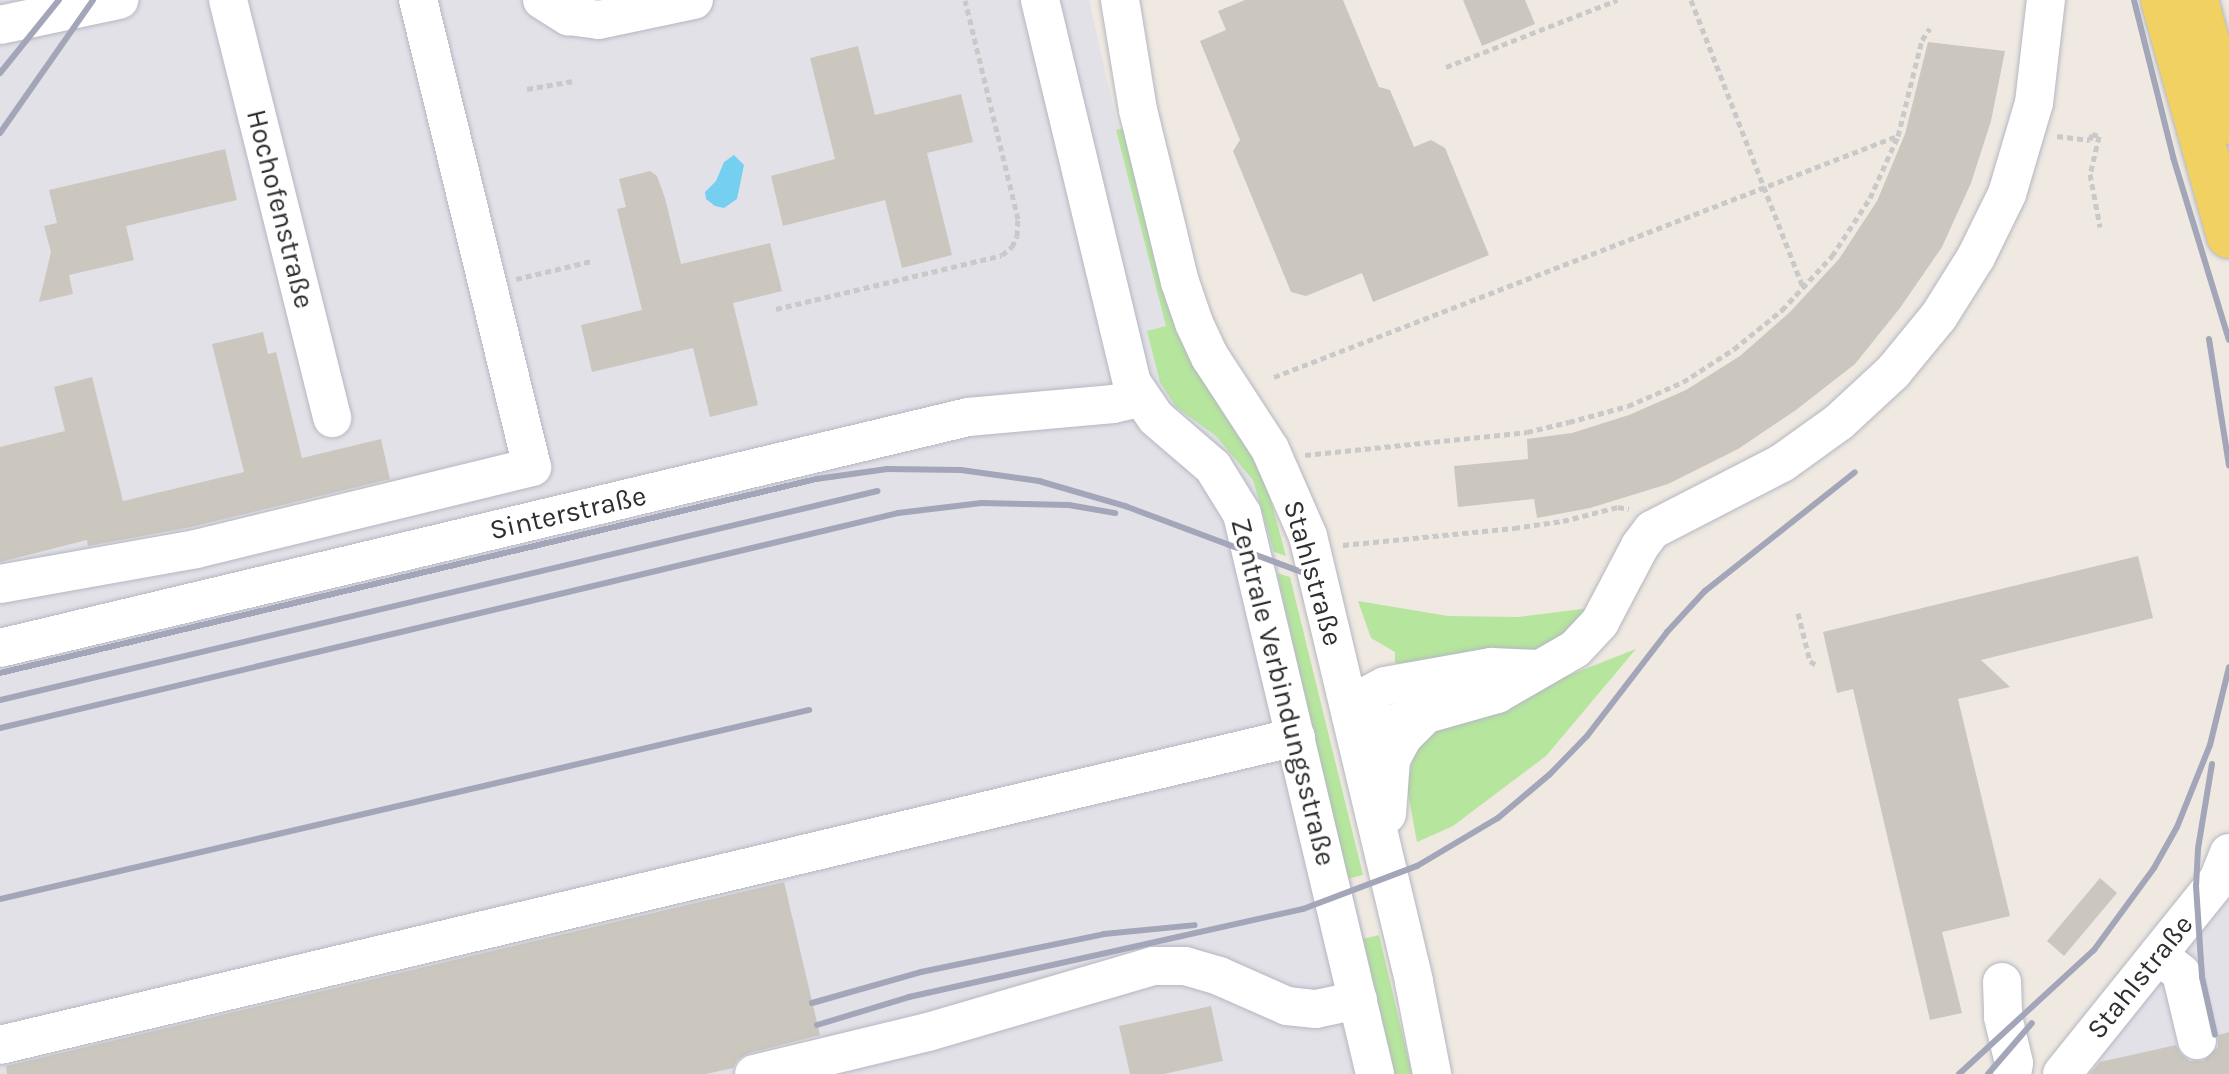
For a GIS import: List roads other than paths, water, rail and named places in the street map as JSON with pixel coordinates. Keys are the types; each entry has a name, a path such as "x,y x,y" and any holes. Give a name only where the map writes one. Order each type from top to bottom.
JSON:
{"main road":[{"path":"2163,0 2229,236"},
{"path":"2196,0 2229,122"}],"street":[{"path":"0,25 119,0"},
{"name":"Hochofenstraße","path":"228,0 332,418"},
{"path":"0,584 196,549 532,467 418,0"},
{"path":"542,0 568,16 599,20 694,0"},
{"name":"Zentrale Verbindungsstraße","path":"1040,0 1126,365 1140,398 1156,418 1213,467 1242,514 1375,1074"},
{"name":"Stahlstraße","path":"1120,0 1131,79 1180,282 1210,357 1270,449 1296,502 1385,857 1432,1074"},
{"path":"1353,725 1425,715 1497,694 1546,669 1575,649 1600,622 1640,546 1652,530 1782,463 1839,422 1893,372 1939,316 1976,257 2007,194 2034,103 2046,0"},
{"name":"Sinterstraße","path":"0,648 968,417 1113,404 1140,398"},
{"path":"1325,608 1360,655 1383,672 1423,677"},
{"path":"1353,725 1368,695 1385,686 1491,667 1546,669"},
{"path":"1385,857 1391,759 1403,737 1425,715"},
{"path":"0,1045 1296,737"},
{"name":"Stahlstraße","path":"2064,1073 2225,870"},
{"path":"2158,955 2181,973 2197,1040"},
{"path":"754,1074 928,1032 1153,966 1185,966 1219,976 1287,1006 1316,1009 1358,1000"},
{"path":"2002,982 2003,1017 2014,1063 2012,1074"}],"water":[{"path":"734,155 744,165 737,199 724,208 715,206 706,199 705,192 716,181 724,162"}],"railway":[{"path":"0,73 59,0"},
{"path":"0,133 93,0"},
{"path":"2134,0 2173,157 2229,340"},
{"path":"2209,339 2229,465"},
{"path":"0,673 816,479 887,469 961,470 1039,481 1125,506 1318,578"},
{"path":"817,1025 909,997 1303,909 1417,866 1498,818 1550,774 1587,736 1667,632 1705,591 1855,472"},
{"path":"0,700 877,491"},
{"path":"0,728 898,513 981,503 1069,505 1115,513"},
{"path":"1959,1074 2094,950 2154,868 2177,827 2210,745 2229,667"},
{"path":"0,899 809,710"},
{"path":"2212,764 2198,849 2196,886 2202,977 2215,1035"},
{"path":"812,1003 921,972 1104,934 1195,925"},
{"path":"1988,1074 2032,1023"}]}
